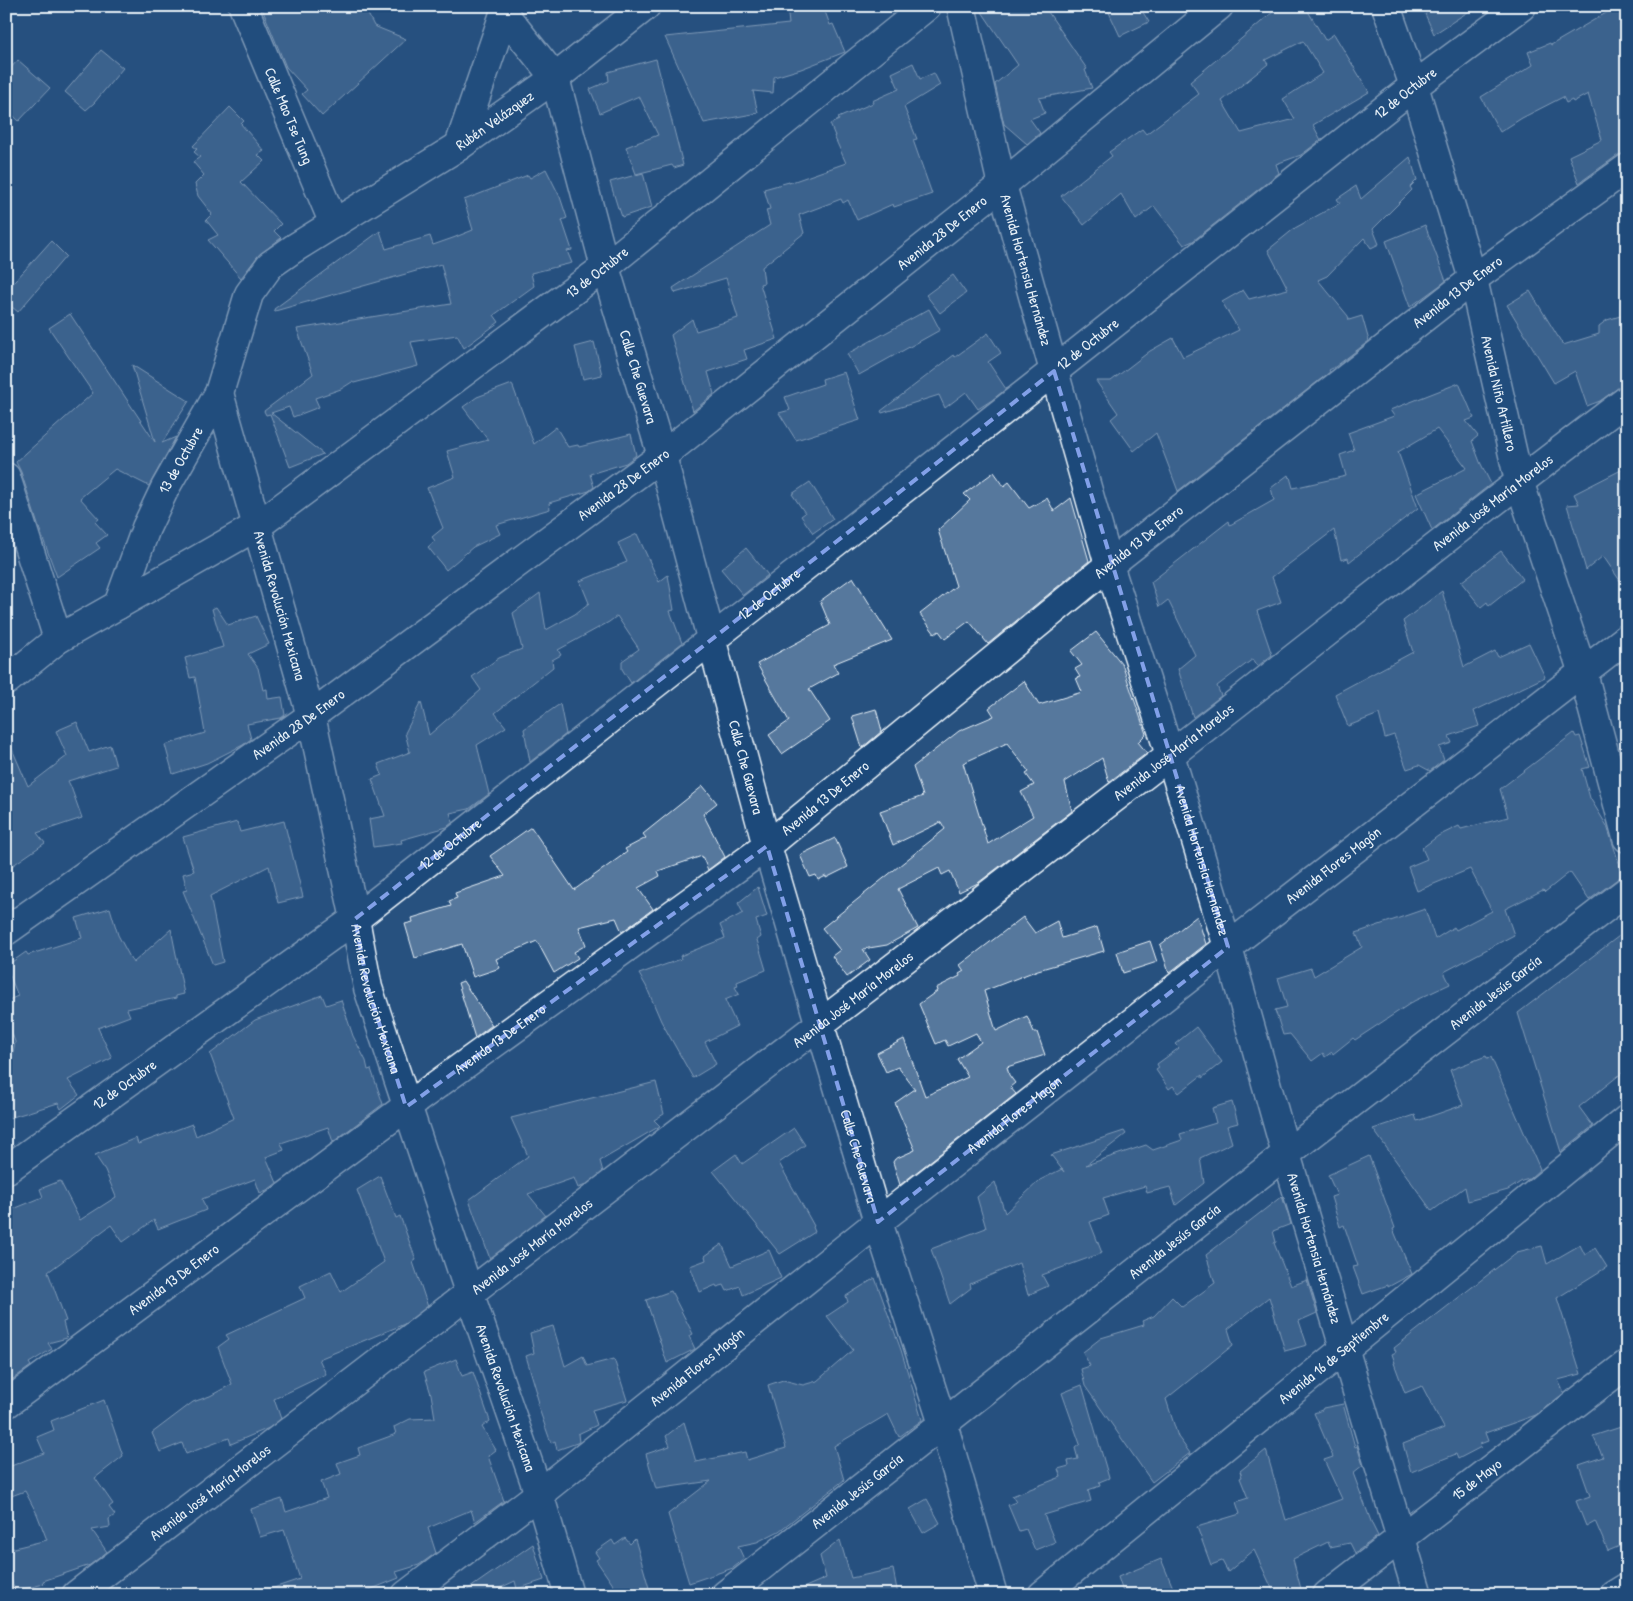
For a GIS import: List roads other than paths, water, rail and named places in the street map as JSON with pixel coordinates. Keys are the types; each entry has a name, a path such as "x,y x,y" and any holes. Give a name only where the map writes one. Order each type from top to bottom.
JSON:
{"street":[{"name":"Calle Mao Tse Tung","path":"243,6 334,224"},
{"name":"Rubén Velázquez","path":"334,224 459,146 555,78 646,6"},
{"name":"13 de Octubre","path":"118,605 257,526 606,267 927,6"},
{"name":"Avenida Hortensia Hernández","path":"961,6 1002,185 1054,371 1110,564 1228,947 1286,1154 1418,1595"},
{"name":"Avenida 28 De Enero","path":"6,931 311,716 662,456 1002,185 1219,6"},
{"name":"Avenida Niño Artillero","path":"1386,6 1414,86 1473,279 1519,481 1582,673 1627,838"},
{"name":"12 de Octubre","path":"6,1170 356,918 1414,86 1522,6"},
{"name":"Calle Che Guevara","path":"504,10 555,78 606,267 662,456 767,846 878,1222 942,1424 993,1595"},
{"path":"459,146 504,10"},
{"name":"Avenida 13 De Enero","path":"6,1404 406,1107 767,846 1110,564 1473,279 1627,168"},
{"name":"13 de Octubre","path":"118,605 150,520 220,393 249,294 270,265 334,224"},
{"name":"Avenida Revolución Mexicana","path":"220,393 311,716 356,918 368,988 406,1107 539,1494 569,1595"},
{"name":"Avenida José María Morelos","path":"76,1595 820,1026 1519,481 1627,400"},
{"path":"6,477 58,639"},
{"path":"6,681 58,639 118,605"},
{"name":"Avenida Flores Magón","path":"406,1595 539,1494 878,1222 1228,947 1627,638"},
{"name":"Avenida Jesús García","path":"726,1595 1286,1154 1627,891"},
{"name":"Avenida 16 de Septiembre","path":"1042,1595 1627,1120"},
{"name":"15 de Mayo","path":"1327,1595 1627,1364"},
{"path":"1614,1595 1627,1587"}]}
